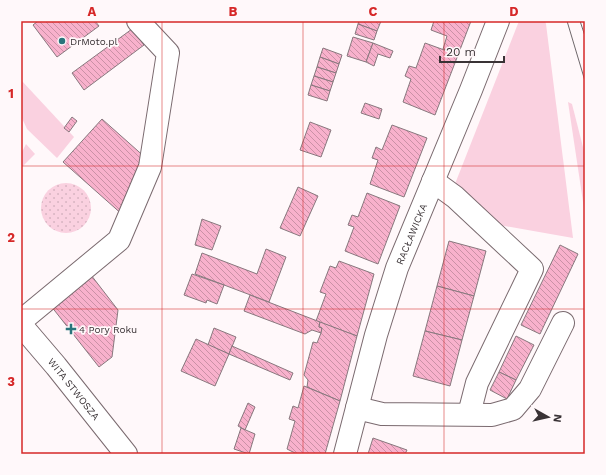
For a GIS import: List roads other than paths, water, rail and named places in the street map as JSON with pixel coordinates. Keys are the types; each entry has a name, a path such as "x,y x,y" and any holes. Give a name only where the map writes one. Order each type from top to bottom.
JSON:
{"street":[{"path":"21,321 119,240 150,167 168,53 138,21"},
{"name":"RACŁAWICKA","path":"345,454 376,335 397,268 498,21"},
{"path":"433,181 455,197 532,269 476,383 469,414"},
{"path":"357,408 382,414 492,415 513,409 530,389 563,323"},
{"name":"WITA STWOSZA","path":"21,324 126,454"}],"tram line":[{"path":"567,21 585,81"},
{"path":"580,21 585,36"}],"place":[{"name":"DrMoto.pl","path":"62,41"},
{"name":"4 Pory Roku","path":"71,329"}]}
